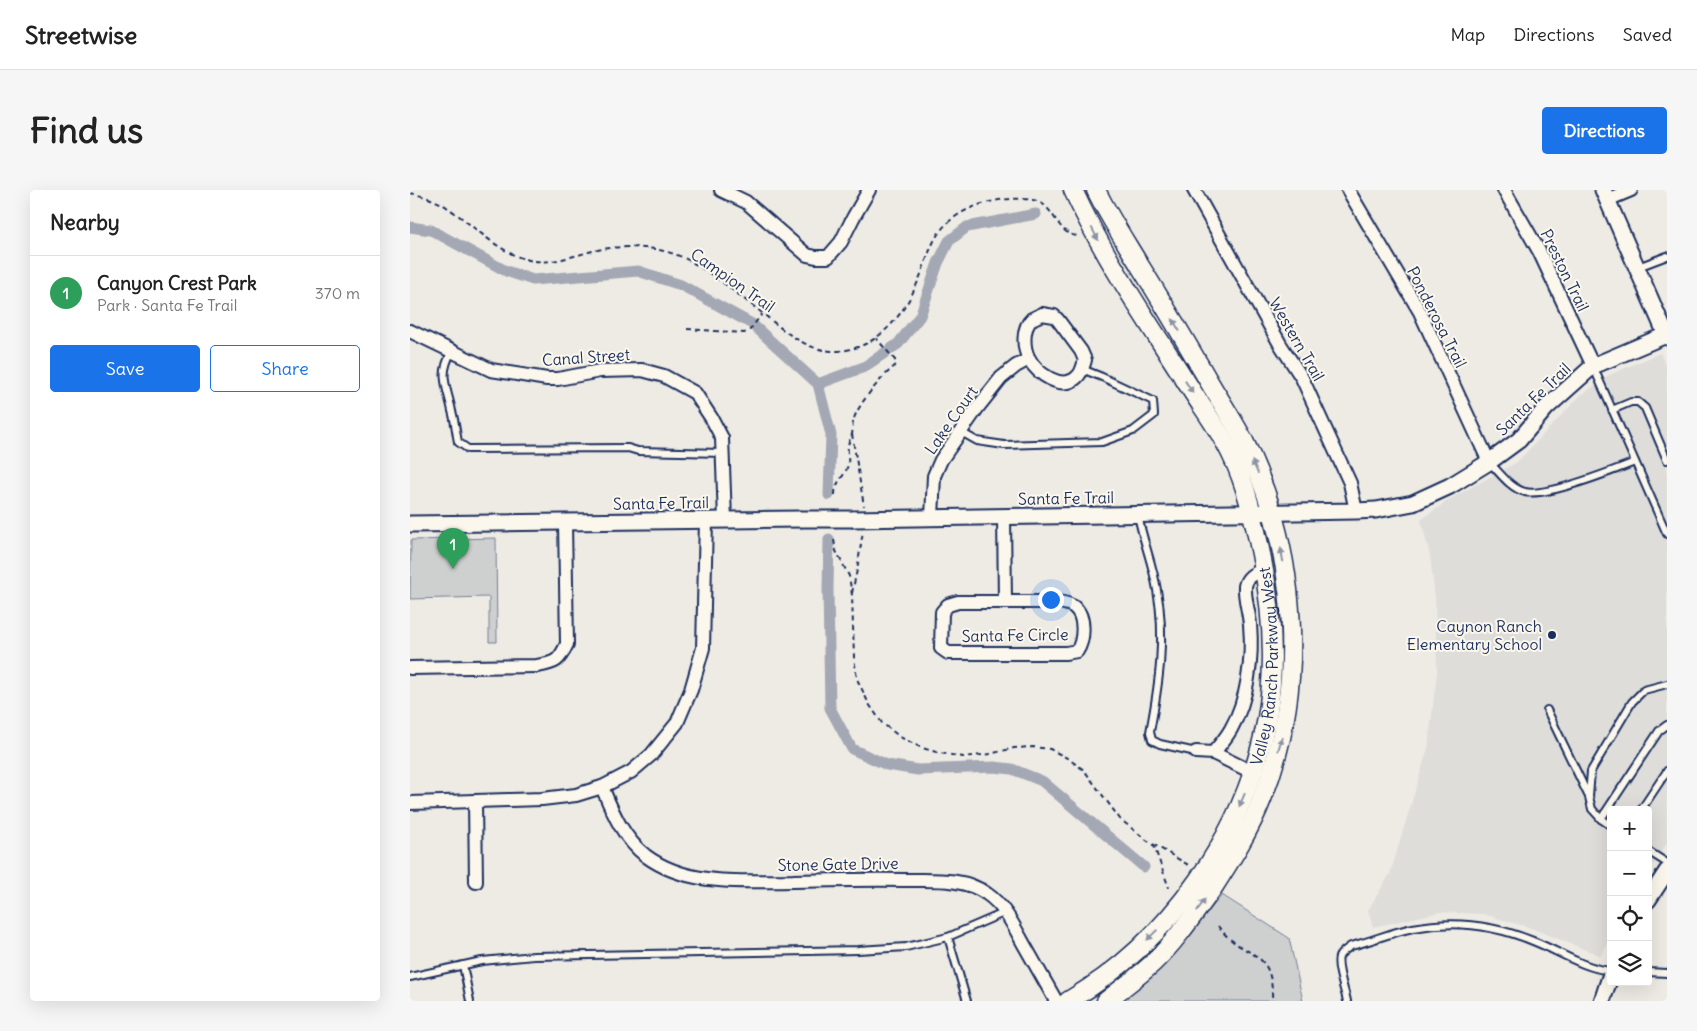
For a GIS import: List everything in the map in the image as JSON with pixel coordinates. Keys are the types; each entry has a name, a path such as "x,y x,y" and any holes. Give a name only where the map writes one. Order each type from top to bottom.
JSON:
{"main road":[{"name":"Valley Ranch Parkway West","path":"1068,1001 1124,962 1173,914 1198,880 1230,826 1243,799 1262,742 1270,691 1272,657 1270,611 1264,569 1252,512 1232,455 1116,270 1073,190"},
{"name":"Valley Ranch Parkway West","path":"1096,190 1122,238 1141,266 1243,439 1260,477 1272,512 1286,580 1292,635 1291,666 1284,729 1269,782 1261,802 1231,860 1187,926 1153,963 1106,1001"}],"street":[{"path":"721,190 746,202 807,255 816,257 828,257 841,242 869,190"},
{"path":"746,202 751,190"},
{"name":"Western Trail","path":"1194,190 1280,344 1302,378 1350,483 1356,511"},
{"name":"Ponderosa Trail","path":"1348,190 1420,312 1489,462"},
{"name":"Preston Trail","path":"1504,190 1540,251 1593,366"},
{"path":"1630,190 1605,195 1667,335"},
{"path":"1042,314 1049,314 1058,320 1081,351 1085,360 1082,369 1072,381 1057,382 1044,375 1029,359 1024,344 1024,336 1029,323 1042,314"},
{"name":"Canal Street","path":"410,331 491,370 547,379 558,379 600,371 642,370 664,376 695,393 722,438 725,520"},
{"name":"Santa Fe Trail","path":"410,524 1376,510 1413,503 1450,486 1489,462 1518,440 1546,408 1593,366 1667,335"},
{"name":"Lake Court","path":"932,517 934,476 941,460 1001,378 1016,366 1029,359"},
{"name":"Santa Fe Circle","path":"1004,516 1005,602"},
{"path":"410,803 542,799 576,795 602,787 631,772 651,754 677,723 691,690 704,648 706,520"},
{"path":"410,668 537,666 550,664 560,658 567,644 565,522"},
{"path":"1213,753 1232,728 1244,696 1250,650 1250,626 1245,587 1248,579 1264,569"},
{"name":"Santa Fe Circle","path":"958,602 1005,602 1059,602 1073,606 1080,613 1083,632 1082,644 1077,651 1066,653 948,653 941,648 942,612 948,605 958,602"},
{"path":"1196,752 1213,753 1252,772"},
{"name":"Stone Gate Drive","path":"602,787 618,824 628,839 646,856 659,864 692,876 725,882 954,881 978,888 988,894 1006,912 1056,1001"},
{"path":"475,801 476,882"},
{"path":"1651,896 1667,871"},
{"path":"1602,1001 1607,985"}],"lane":[{"path":"1638,267 1667,256"},
{"path":"452,351 447,361 444,380 458,442 468,449 628,448 638,451 722,453"},
{"path":"1593,366 1667,534"},
{"path":"960,432 977,441 1004,445 1102,442 1133,431 1154,416 1153,401 1082,369"},
{"path":"1612,410 1631,402 1638,402 1645,408 1667,460"},
{"path":"1489,462 1512,486 1525,492 1540,492 1565,487 1635,462"},
{"path":"1138,514 1158,591 1162,628 1160,674 1150,732 1152,740 1160,744 1196,752"},
{"path":"1589,797 1591,770 1632,702 1644,690 1667,684"},
{"path":"1547,710 1589,797 1592,809 1607,823"},
{"path":"1601,819 1659,731 1667,724"},
{"path":"1644,806 1667,771"},
{"path":"1652,854 1667,863"},
{"path":"410,977 482,961 544,956 858,950 906,947 948,937 1006,912"},
{"path":"1347,1001 1339,965 1339,957 1345,950 1351,946 1405,930 1434,925 1454,924 1491,928 1534,941 1598,970 1607,971"},
{"path":"948,937 967,1001"},
{"path":"463,965 470,1001"},
{"path":"1652,972 1667,973"}],"path":[{"name":"Campion Trail","path":"410,193 446,206 505,251 528,260 550,262 615,246 638,247 686,258 786,333 807,345 830,351 849,350 862,346 876,338 902,311 918,281 941,229 957,216 974,206 998,200 1036,200 1050,211 1067,232 1078,236 1087,236"},
{"path":"687,329 744,333 749,331 762,314"},
{"path":"835,495 835,488 848,464 848,443 852,434 853,422 876,383 896,365 895,360 876,338"},
{"path":"834,540 836,551 849,576 852,595 854,657 857,680 869,704 882,723 900,737 922,748 940,753 963,756 990,754 1014,748 1033,747 1050,749 1084,770 1120,819 1129,828 1195,870"},
{"path":"1147,840 1154,846 1169,888"},
{"path":"1218,926 1237,946 1260,958 1270,970 1273,988 1272,1001"}],"shaded area":[{"name":"Caynon Ranch Elementary School","path":"1660,353 1667,369 1667,843 1652,866 1652,806 1607,806 1607,945 1601,956 1531,928 1483,914 1440,912 1373,927 1368,910 1390,874 1428,748 1437,672 1435,598 1430,556 1421,520 1450,499 1517,462 1580,396 1609,375"},
{"path":"496,538 497,642 489,642 489,597 410,599 411,540"},
{"path":"1222,895 1289,938 1303,1001 1121,1001 1136,990 1162,965"}],"waterway":[{"path":"818,384 864,367 898,344 920,316 938,263 949,241 967,227 1036,214"},
{"path":"410,227 431,230 506,271 533,280 638,271 681,285 752,324 818,384 831,435 829,495"},
{"path":"829,539 830,708 852,749 887,765 918,770 994,767 1012,769 1042,781 1144,867"}],"place":[{"name":"Canyon Crest Park","path":"453,569"},
{"name":"Caynon Ranch Elementary School","path":"1552,635"}]}
